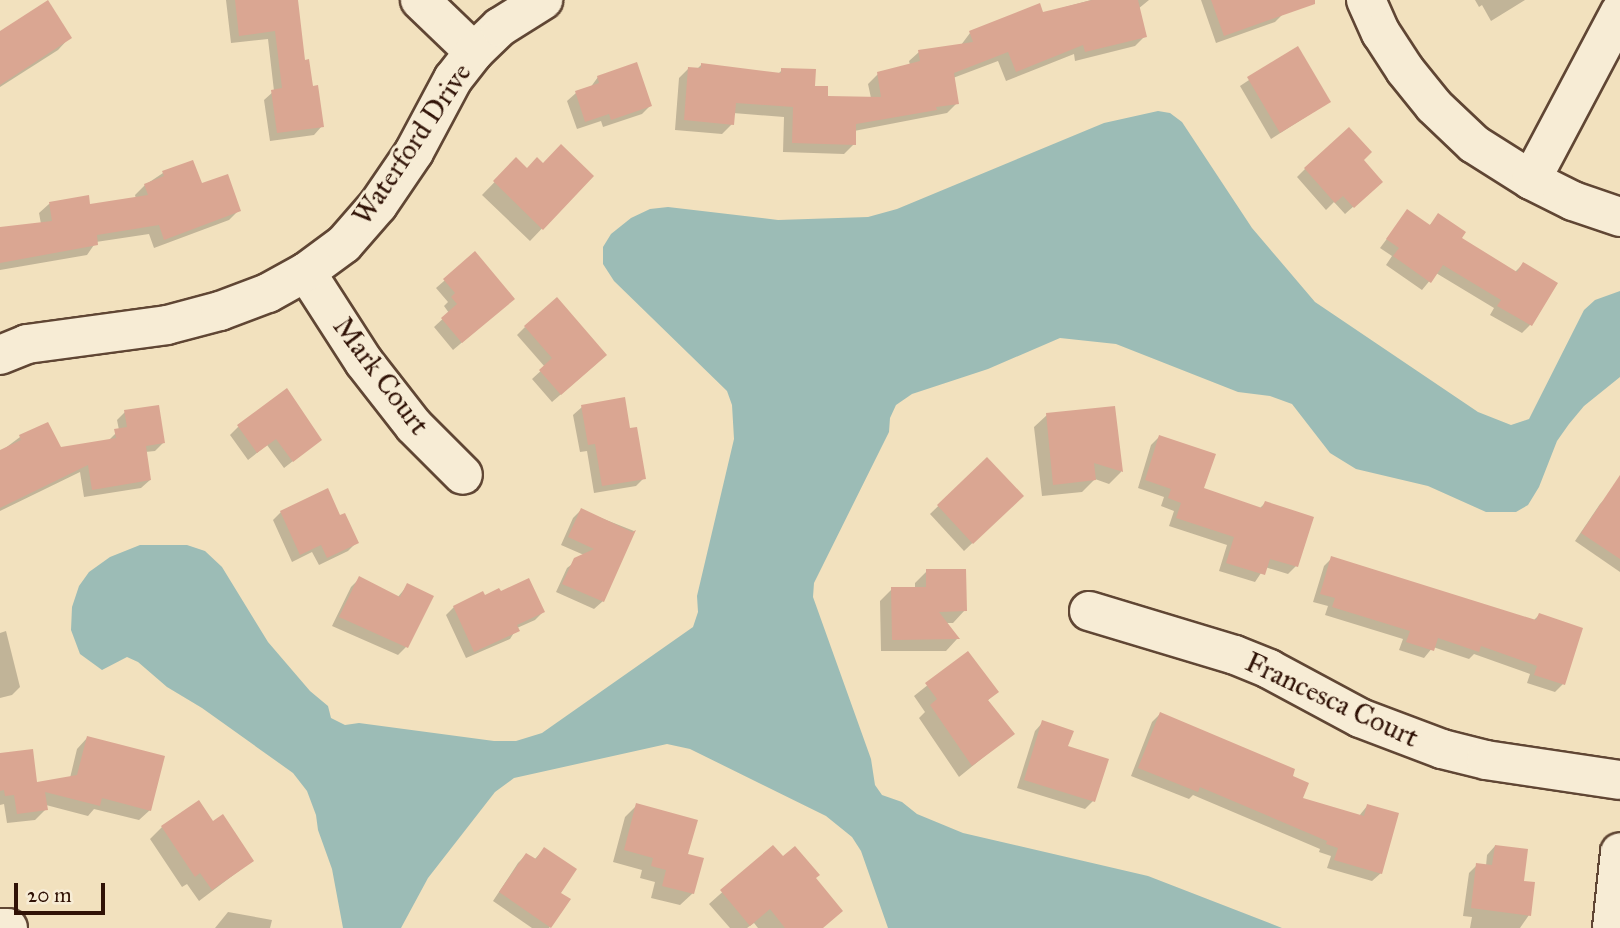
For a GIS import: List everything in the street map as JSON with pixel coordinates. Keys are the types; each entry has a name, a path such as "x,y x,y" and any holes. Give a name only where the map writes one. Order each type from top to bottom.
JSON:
{"street":[{"name":"Waterford Drive","path":"420,0 474,52"},
{"name":"Waterford Drive","path":"0,355 27,344 167,325 220,311 268,293 306,272 344,244 378,205 414,152 453,79 474,52 500,27 542,0"},
{"path":"1366,0 1387,42 1434,106 1474,144 1531,180 1573,201 1620,217"},
{"path":"1531,180 1620,12"},
{"name":"Mark Court","path":"306,272 389,394 414,426 463,475"},
{"name":"Francesca Court","path":"1089,611 1235,655 1269,669 1360,718 1442,749 1486,760 1620,780"},
{"path":"1612,928 1620,852"},
{"path":"0,928 8,928"}],"water":[{"path":"1158,111 1170,113 1182,122 1252,228 1315,302 1478,412 1511,425 1529,419 1584,310 1595,300 1620,291 1620,377 1584,406 1569,424 1557,441 1539,487 1528,505 1516,512 1486,512 1428,486 1356,469 1330,453 1292,404 1270,396 1238,392 1116,344 1060,338 988,369 912,394 896,405 890,418 889,432 814,583 813,597 871,759 875,785 882,795 902,802 917,814 963,833 1148,876 1282,928 888,928 861,851 852,837 826,816 690,749 667,744 514,778 495,792 428,878 401,928 343,928 332,869 318,830 316,815 307,791 293,773 202,708 167,687 138,662 127,657 102,670 80,654 71,630 72,607 79,586 89,572 110,557 140,545 187,545 205,551 222,567 268,642 310,691 328,706 331,718 345,725 359,723 494,741 516,741 542,733 693,627 698,612 697,596 734,439 732,405 727,391 614,281 603,264 603,247 611,234 631,218 650,209 668,207 778,220 868,217 897,209 1104,123"}],"building":[{"path":"48,0 72,38 0,85 0,31"},
{"path":"235,0 298,0 305,60 309,59 313,86 318,85 324,127 277,133 271,90 282,88 275,31 239,36"},
{"path":"1092,0 1138,0 1147,37 1085,52 1083,45 1016,72 1008,52 954,73 959,104 856,124 856,145 792,143 793,107 736,103 734,125 684,120 688,67 701,68 701,63 781,73 781,68 816,69 815,86 828,86 828,96 881,97 877,72 920,61 918,50 973,42 969,31 1040,3 1043,12"},
{"path":"1211,0 1315,0 1315,4 1224,36"},
{"path":"1298,46 1331,102 1280,133 1247,77"},
{"path":"637,62 652,106 611,120 609,114 585,122 575,91 599,83 597,76"},
{"path":"1349,127 1372,152 1364,160 1383,182 1354,208 1343,196 1335,203 1304,168"},
{"path":"561,144 594,176 543,230 493,181 516,157 527,168 537,157 543,163"},
{"path":"193,160 202,183 228,174 241,211 164,240 159,225 97,235 98,245 0,263 0,227 52,221 49,202 89,195 90,204 148,195 144,184 164,176 162,171"},
{"path":"1407,209 1430,225 1438,213 1466,232 1462,238 1517,272 1523,262 1558,283 1532,326 1497,306 1501,300 1443,265 1431,283 1393,256 1399,248 1386,239"},
{"path":"475,251 515,299 462,343 441,318 457,304 451,297 455,293 443,279"},
{"path":"557,297 607,355 561,395 539,370 552,358 524,326"},
{"path":"287,388 322,440 293,462 276,439 257,453 237,425"},
{"path":"625,397 630,428 637,427 646,479 602,486 595,444 588,445 581,405"},
{"path":"159,405 165,443 146,446 151,480 92,490 88,465 0,508 0,450 21,440 19,435 48,422 61,447 116,438 114,429 127,427 124,410"},
{"path":"1115,406 1123,472 1094,463 1096,480 1053,485 1046,413"},
{"path":"1159,435 1216,454 1204,488 1262,508 1265,501 1314,517 1298,567 1270,559 1265,575 1226,563 1234,537 1176,518 1181,503 1168,498 1171,489 1145,480"},
{"path":"987,457 1024,496 973,544 937,505"},
{"path":"1620,475 1620,559 1581,533"},
{"path":"328,488 340,515 345,513 359,543 327,558 321,545 300,555 280,511"},
{"path":"581,508 632,532 636,530 604,602 562,584 574,558 594,549 568,537"},
{"path":"1331,556 1536,620 1539,613 1583,628 1565,685 1534,675 1537,666 1481,646 1479,652 1438,638 1434,651 1406,642 1410,631 1332,607 1335,598 1320,594"},
{"path":"926,569 966,569 967,611 939,612 960,639 892,640 891,587 926,587"},
{"path":"359,576 400,597 407,583 434,596 408,648 339,617"},
{"path":"529,578 545,612 517,625 520,631 474,652 453,606 483,591 485,595 499,588 501,591"},
{"path":"968,651 999,692 988,700 1015,734 972,766 930,705 937,699 925,683"},
{"path":"1160,712 1295,769 1293,776 1309,783 1303,798 1364,816 1367,804 1399,813 1382,874 1334,860 1338,848 1326,844 1327,841 1200,787 1198,792 1138,768"},
{"path":"1042,720 1074,731 1068,746 1109,759 1095,802 1024,780"},
{"path":"87,736 165,756 151,811 102,798 100,806 45,792 48,810 17,814 14,795 5,796 4,790 0,791 0,753 33,749 37,782 77,775"},
{"path":"199,800 213,821 223,814 254,861 212,890 200,873 195,877 161,826"},
{"path":"636,803 698,820 688,854 704,858 694,894 662,886 666,870 651,866 653,858 624,850"},
{"path":"773,845 783,856 795,846 820,875 816,878 843,911 823,928 785,928 770,909 750,926 720,890"},
{"path":"1495,845 1528,849 1524,881 1535,882 1531,916 1471,908 1476,863 1492,865"},
{"path":"544,847 577,869 561,893 571,899 551,928 499,892 526,853 536,859"}]}
